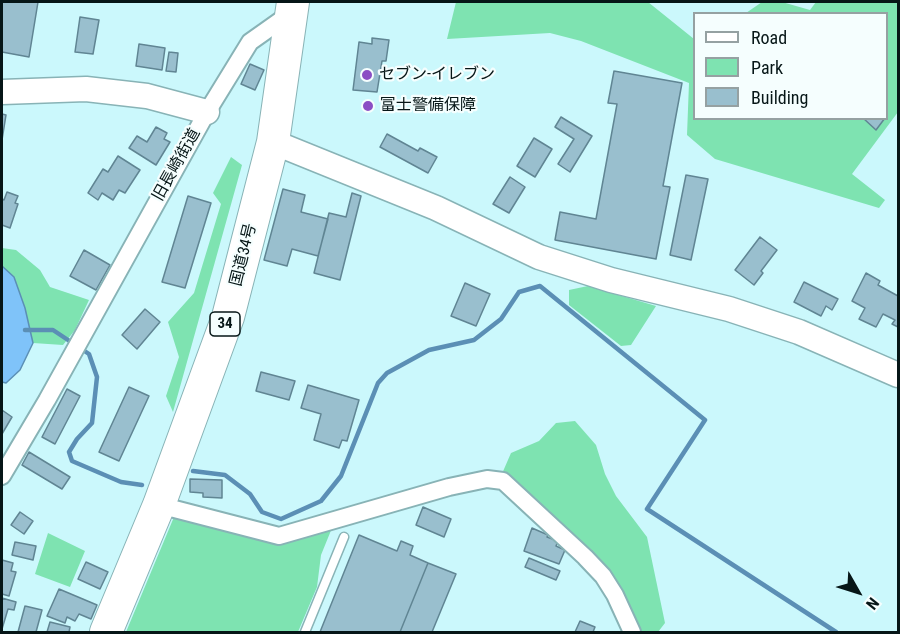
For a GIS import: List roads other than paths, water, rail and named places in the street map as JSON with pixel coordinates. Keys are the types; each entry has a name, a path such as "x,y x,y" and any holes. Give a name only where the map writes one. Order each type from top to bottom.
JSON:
{"highway":[{"name":"国道34号","path":"106,633 159,505 228,317 273,142 293,7"}],"street":[{"name":"旧長崎街道","path":"2,476 207,112 250,42 293,7"},
{"path":"2,92 86,89 147,96 207,112"},
{"path":"273,142 436,208 539,257 611,280 739,312 799,332 898,375"},
{"path":"159,505 279,536 449,488 488,479 503,481 603,576 615,595 632,633"}],"lane":[{"path":"305,633 344,537"}],"water":[{"path":"2,266 14,277 25,308 33,343 20,370 6,383 2,382"}],"waterway":[{"path":"193,471 225,475 250,494 262,512 281,519 321,501 341,476 378,383 387,373 429,350 474,340 501,319 519,292 540,286 705,420 647,509 836,632"},
{"path":"25,330 53,330 89,354 97,377 92,423 77,439 69,452 72,461 121,482 142,485"}],"place":[{"name":"セブン-イレブン","path":"367,75"},
{"name":"富士警備保障","path":"368,106"}]}
